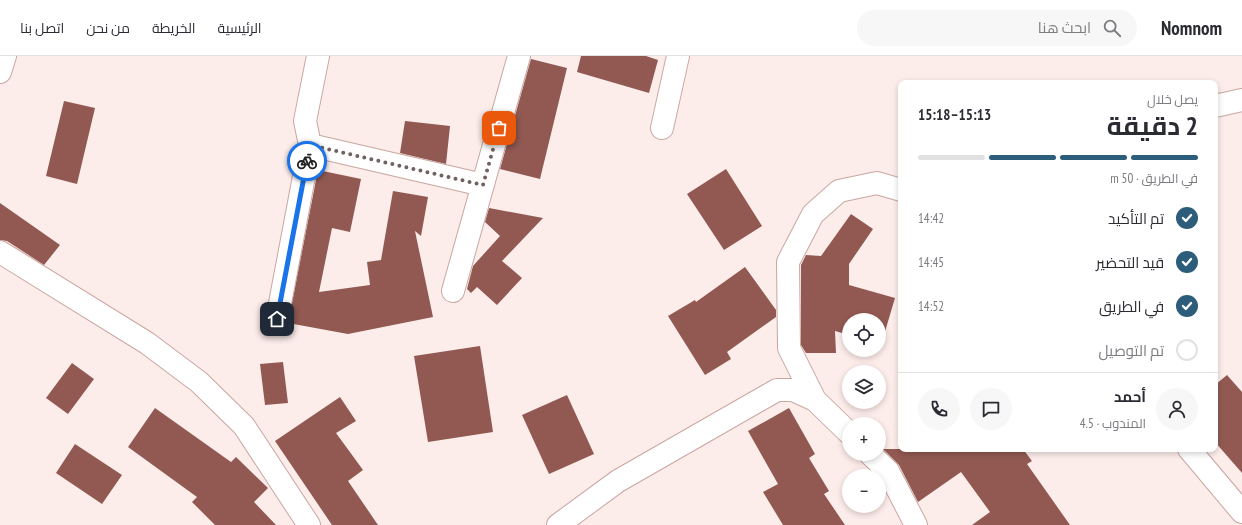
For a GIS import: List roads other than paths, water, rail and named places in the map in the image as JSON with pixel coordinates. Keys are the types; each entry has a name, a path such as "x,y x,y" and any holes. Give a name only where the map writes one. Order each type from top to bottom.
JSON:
{"street":[{"path":"0,72 5,56"},
{"path":"277,319 310,145 305,121 318,56"},
{"path":"453,291 519,56"},
{"path":"662,128 678,56"},
{"path":"1218,105 1242,100"},
{"path":"310,145 483,185"},
{"path":"842,426 815,400 789,348 788,262 813,214 839,192 876,183 898,189"},
{"path":"0,252 147,344 199,382 244,426 309,525"},
{"path":"558,525 618,481 777,390 793,390 815,400"},
{"path":"1191,452 1242,512"},
{"path":"877,461 888,471 916,525"}]}
